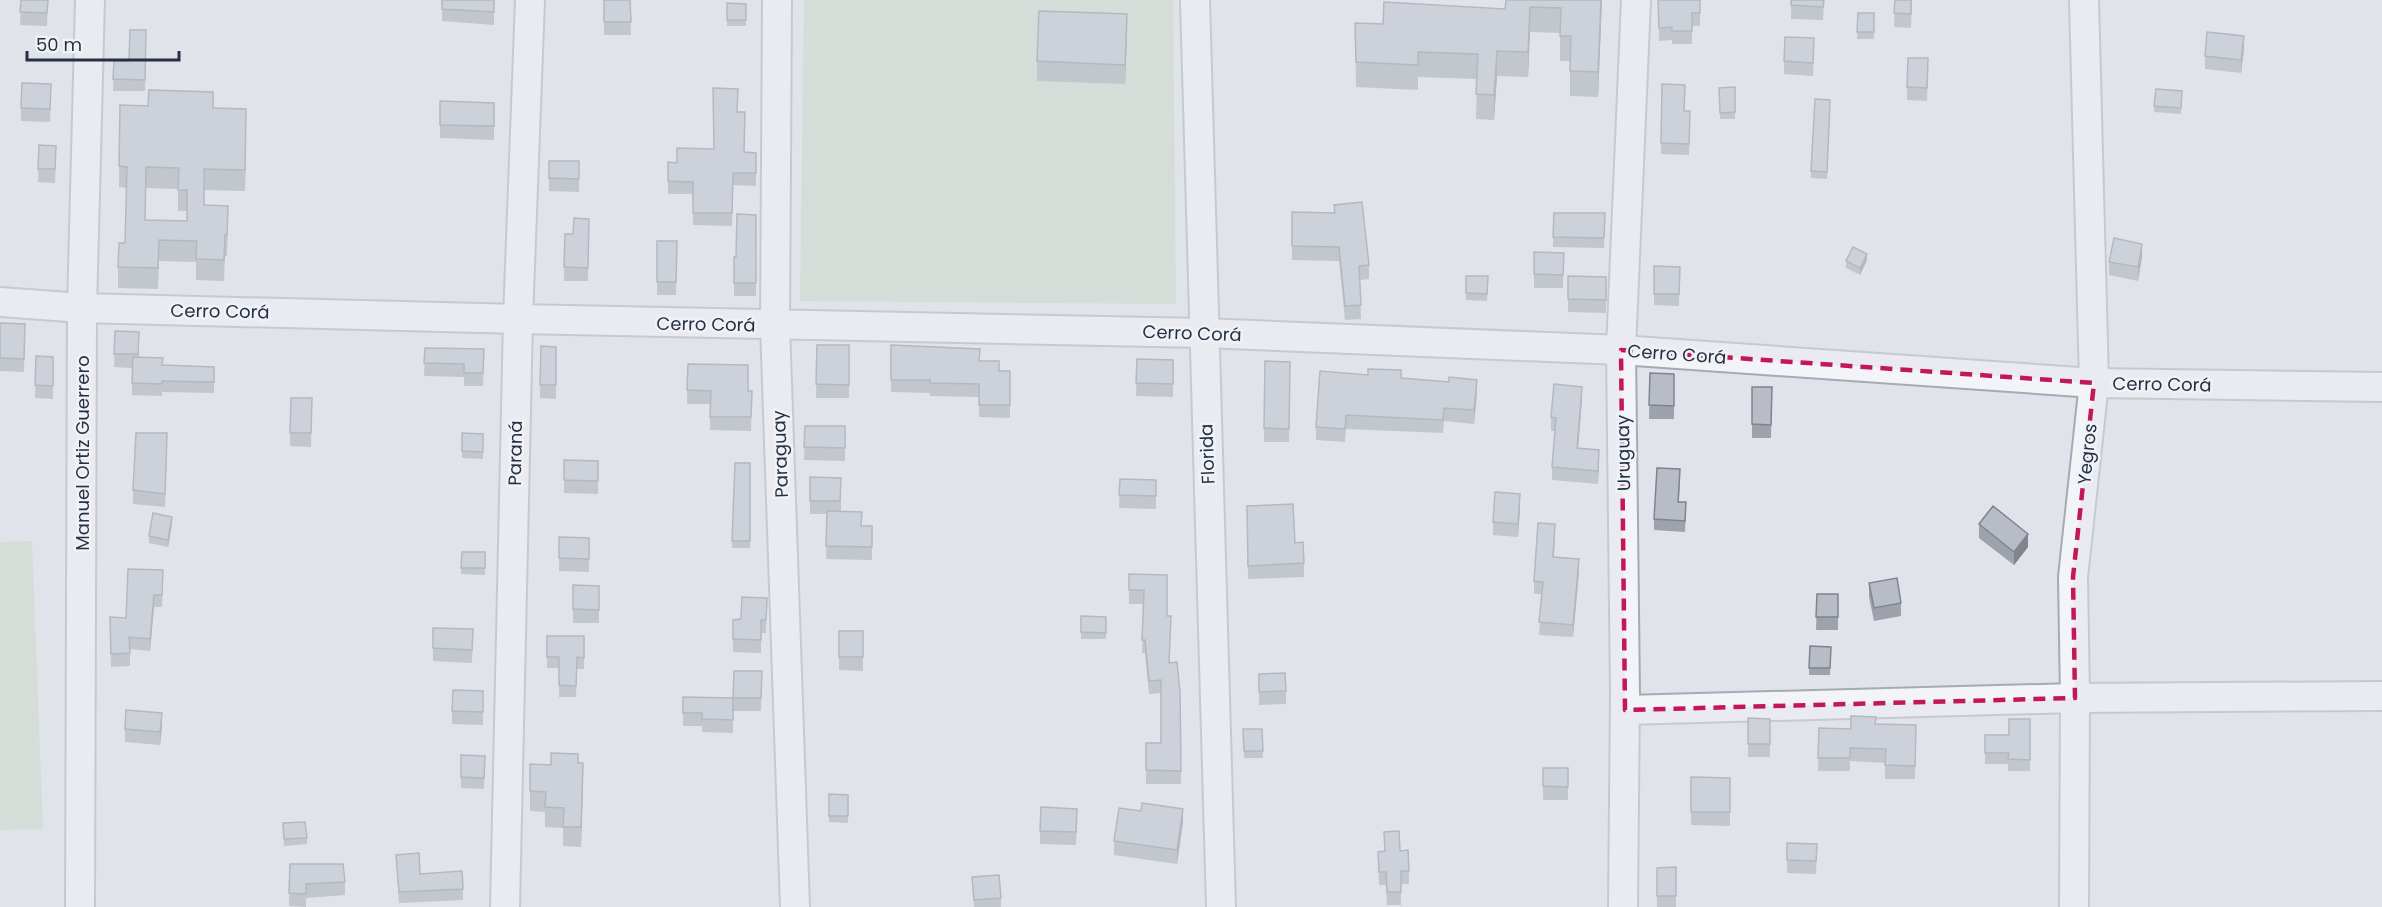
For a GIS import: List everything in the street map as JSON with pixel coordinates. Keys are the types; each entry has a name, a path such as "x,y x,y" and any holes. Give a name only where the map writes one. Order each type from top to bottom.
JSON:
{"street":[{"name":"Manuel Ortiz Guerrero","path":"80,907 82,308 90,0"},
{"name":"Paraná","path":"505,907 518,319 530,0"},
{"name":"Paraguay","path":"777,0 775,325 795,907"},
{"name":"Florida","path":"1196,0 1203,333 1221,907"},
{"name":"Uruguay","path":"1623,907 1625,710 1622,350 1636,0"},
{"name":"Yegros","path":"2074,907 2073,577 2094,383 2084,0"},
{"name":"Cerro Corá","path":"0,302 82,308 1203,333 1622,350 2094,383 2382,387"},
{"path":"1625,710 2075,698 2382,696"}],"highlighted area":[{"path":"1621,350 2094,383 2073,577 2075,698 1625,710"}],"green space":[{"path":"804,0 1173,0 1176,304 800,301"},
{"path":"32,541 43,829 0,830 0,542"}],"building":[{"path":"21,0 48,0 47,13 20,12"},
{"path":"442,0 494,0 494,12 442,9"},
{"path":"604,0 630,0 631,22 604,22"},
{"path":"1506,0 1601,0 1598,72 1570,71 1571,36 1560,36 1561,8 1530,7 1528,52 1497,51 1494,95 1476,94 1478,54 1418,52 1418,65 1356,62 1355,23 1383,24 1384,2 1505,9"},
{"path":"1658,0 1700,0 1700,13 1692,13 1692,31 1672,31 1672,27 1659,28"},
{"path":"1791,0 1824,0 1823,7 1791,5"},
{"path":"1895,0 1911,0 1911,14 1894,13"},
{"path":"727,3 746,4 746,20 727,20"},
{"path":"1039,11 1127,14 1125,65 1037,61"},
{"path":"1858,13 1874,13 1874,32 1857,32"},
{"path":"130,30 146,30 145,80 113,79 114,61 129,61"},
{"path":"2207,32 2244,36 2241,60 2205,56"},
{"path":"1785,37 1814,38 1813,63 1784,61"},
{"path":"1908,58 1928,58 1927,88 1907,87"},
{"path":"22,83 51,84 50,109 21,108"},
{"path":"1662,84 1685,85 1684,111 1690,111 1689,144 1661,143"},
{"path":"1735,87 1735,112 1720,113 1719,88"},
{"path":"713,88 738,89 737,112 745,112 744,152 756,153 756,173 733,173 732,213 693,213 693,182 668,181 668,162 677,163 677,148 714,149"},
{"path":"2156,89 2182,91 2181,108 2154,106"},
{"path":"149,90 213,92 213,108 246,109 245,170 204,169 204,205 228,206 224,260 196,259 197,241 159,240 158,268 118,267 119,243 125,243 127,167 119,166 120,105 148,106","holes":["146,167 179,168 178,190 187,190 187,221 145,220"]},
{"path":"1815,99 1830,100 1827,172 1811,171"},
{"path":"440,101 494,103 494,126 440,125"},
{"path":"39,145 56,146 55,169 38,169"},
{"path":"549,161 579,161 579,179 549,178"},
{"path":"1362,202 1369,265 1359,266 1361,305 1345,306 1339,247 1292,246 1292,212 1335,213 1334,205"},
{"path":"1554,213 1605,213 1604,238 1553,237"},
{"path":"737,214 756,215 756,283 734,283"},
{"path":"574,218 589,219 588,268 564,267 565,234 573,234"},
{"path":"2114,238 2142,244 2138,267 2109,262"},
{"path":"657,241 677,241 676,282 657,282"},
{"path":"1853,247 1867,254 1860,268 1846,261"},
{"path":"1534,252 1564,253 1563,275 1534,274"},
{"path":"1654,266 1680,267 1679,294 1654,294"},
{"path":"1466,276 1488,276 1487,294 1466,293"},
{"path":"1568,276 1606,277 1606,300 1568,299"},
{"path":"0,323 25,324 24,359 0,358"},
{"path":"115,331 139,332 138,354 114,354"},
{"path":"817,345 849,345 849,385 816,384"},
{"path":"891,345 980,349 979,361 999,361 999,371 1010,371 1010,405 979,405 979,384 891,380"},
{"path":"541,346 556,347 556,385 540,385"},
{"path":"425,348 484,349 483,373 464,373 464,364 424,363"},
{"path":"36,356 53,357 53,386 35,385"},
{"path":"133,357 163,358 162,365 214,367 214,382 132,383"},
{"path":"1137,359 1173,360 1173,384 1136,383"},
{"path":"1265,361 1290,362 1289,429 1264,428"},
{"path":"688,364 748,365 748,391 752,391 751,417 710,417 711,391 687,390"},
{"path":"1368,369 1401,370 1401,378 1449,382 1449,377 1477,380 1474,410 1444,408 1443,420 1346,415 1345,429 1316,427 1320,371 1368,375"},
{"path":"1650,373 1674,374 1674,406 1649,405"},
{"path":"1554,384 1582,387 1577,448 1599,450 1598,471 1552,467 1556,418 1551,417"},
{"path":"1752,387 1772,387 1771,425 1752,424"},
{"path":"291,398 312,398 311,433 290,433"},
{"path":"805,426 845,426 845,448 804,447"},
{"path":"136,433 167,433 165,494 133,490"},
{"path":"462,433 483,434 483,452 462,451"},
{"path":"564,460 598,461 598,481 564,480"},
{"path":"735,463 750,463 750,541 732,541"},
{"path":"1657,468 1680,469 1678,502 1686,502 1685,521 1654,519"},
{"path":"810,477 841,478 840,501 810,501"},
{"path":"1120,479 1156,480 1156,496 1119,495"},
{"path":"1495,492 1520,494 1518,524 1493,522"},
{"path":"1293,504 1295,543 1303,542 1304,563 1248,566 1247,506"},
{"path":"1993,506 2028,534 2014,552 1979,524"},
{"path":"827,511 862,512 861,526 872,526 872,547 826,546"},
{"path":"153,513 172,517 168,540 149,536"},
{"path":"1538,523 1555,524 1553,557 1579,559 1573,625 1539,622 1543,582 1534,581"},
{"path":"559,537 589,538 589,559 559,558"},
{"path":"462,552 485,552 485,568 461,568"},
{"path":"128,569 163,570 162,595 154,595 150,639 129,637 130,653 111,654 110,617 126,618"},
{"path":"1129,574 1167,575 1167,616 1171,616 1169,663 1177,662 1180,692 1181,771 1146,770 1146,743 1161,743 1161,680 1149,681 1145,640 1142,640 1144,590 1129,590"},
{"path":"1897,578 1901,603 1874,608 1869,583"},
{"path":"573,585 599,586 599,610 573,609"},
{"path":"1817,594 1838,594 1838,617 1816,617"},
{"path":"742,597 767,598 766,620 761,620 761,640 733,639 733,620 741,619"},
{"path":"1081,616 1106,617 1106,633 1081,632"},
{"path":"433,628 473,629 472,650 433,648"},
{"path":"839,631 863,631 863,657 839,657"},
{"path":"547,636 584,636 584,658 577,657 576,686 559,685 559,657 547,657"},
{"path":"1810,646 1831,647 1830,668 1809,668"},
{"path":"734,671 762,671 761,698 733,698"},
{"path":"1285,673 1286,691 1259,692 1259,674"},
{"path":"453,690 483,691 483,712 452,711"},
{"path":"683,697 733,698 733,720 702,719 702,713 683,713"},
{"path":"126,710 162,713 160,732 125,729"},
{"path":"1851,716 1876,717 1875,724 1916,725 1915,766 1885,765 1886,749 1850,748 1850,758 1818,758 1819,728 1851,729"},
{"path":"1748,718 1770,719 1770,744 1748,744"},
{"path":"2009,719 2030,719 2030,760 2008,759 2009,753 1985,753 1985,735 2009,735"},
{"path":"1243,729 1262,729 1263,751 1244,751"},
{"path":"551,753 578,754 578,763 583,763 581,827 563,827 564,808 545,807 546,792 530,791 530,764 551,765"},
{"path":"461,755 485,756 484,778 461,777"},
{"path":"1543,768 1568,768 1568,787 1543,786"},
{"path":"1691,777 1730,778 1730,812 1691,812"},
{"path":"829,794 848,795 848,816 829,816"},
{"path":"1142,803 1183,809 1177,850 1114,841 1119,808 1141,811"},
{"path":"1041,807 1077,809 1076,832 1040,831"},
{"path":"305,822 307,838 284,839 283,823"},
{"path":"1399,831 1400,851 1408,850 1409,871 1401,871 1401,892 1387,892 1386,872 1379,872 1378,852 1385,851 1384,832"},
{"path":"1787,843 1817,844 1816,861 1787,860"},
{"path":"419,853 420,874 462,871 463,889 399,892 396,855"},
{"path":"290,864 343,864 345,882 306,884 306,894 289,893"},
{"path":"1676,867 1676,896 1657,896 1657,868"},
{"path":"999,875 1001,898 974,900 972,877"}]}
